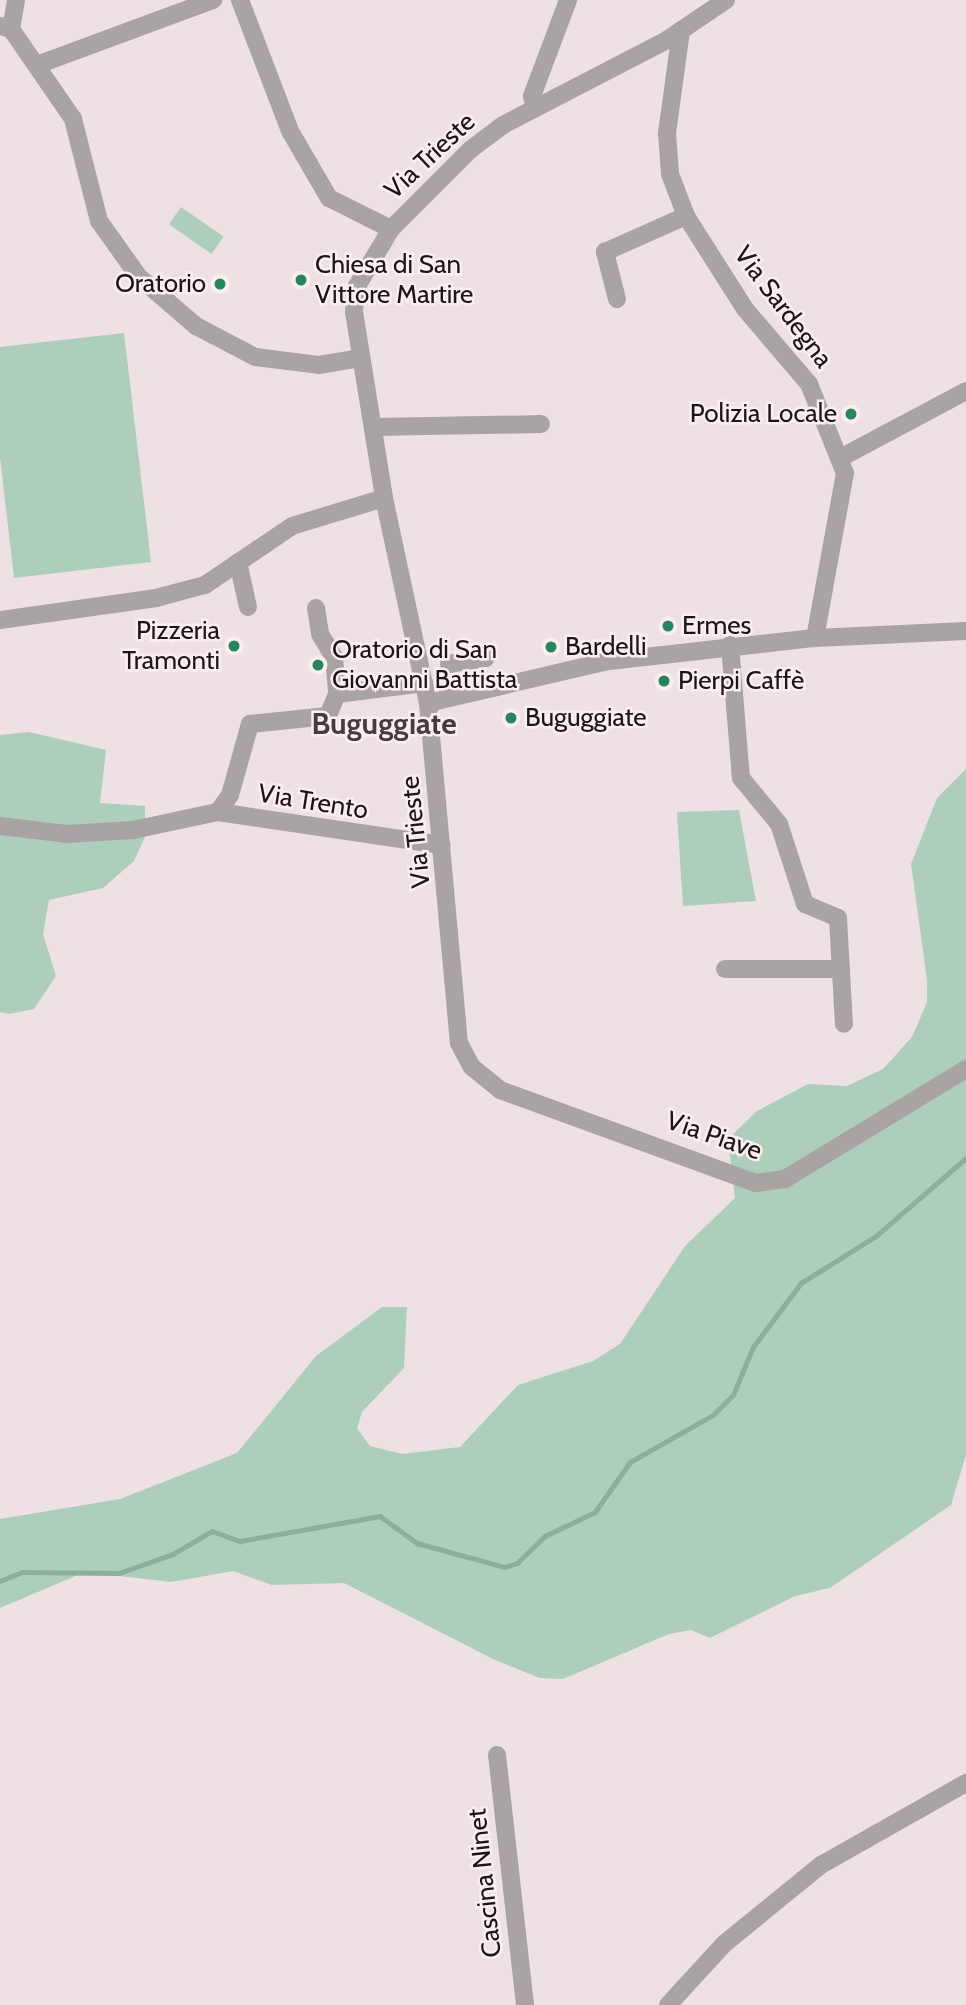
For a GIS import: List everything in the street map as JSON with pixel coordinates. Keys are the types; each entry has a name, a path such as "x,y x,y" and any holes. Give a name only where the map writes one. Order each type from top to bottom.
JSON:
{"street":[{"path":"16,0 6,27 37,65 73,118 99,220 139,277 195,326 255,357 319,365 361,358"},
{"path":"37,65 213,0"},
{"path":"240,0 290,131 329,198 391,229"},
{"path":"535,108 532,96 568,0"},
{"name":"Via Trieste","path":"472,1067 459,1042 428,704 384,498 361,358 357,286 391,229 471,149 535,108 681,31 726,0"},
{"name":"Via Sardegna","path":"681,31 667,134 670,174 686,216 745,309 810,384 844,456"},
{"path":"617,299 605,252 686,216"},
{"path":"815,638 844,456 966,391"},
{"path":"373,427 541,424"},
{"path":"0,620 156,598 205,585 292,526 384,498"},
{"path":"237,562 248,607"},
{"path":"316,608 320,634 334,657 337,694 424,683"},
{"path":"428,704 609,661 730,645 966,631"},
{"path":"730,645 741,778 779,824 805,904 838,918 844,1024"},
{"path":"473,694 458,663 486,658"},
{"name":"Via Trento","path":"218,812 230,795 250,723 328,716 337,694"},
{"name":"Via Trento","path":"0,826 67,834 133,830 218,812 442,845"},
{"path":"725,970 841,969"},
{"name":"Via Piave","path":"472,1067 500,1090 755,1182 785,1179 966,1069"},
{"name":"Cascina Ninet","path":"497,1755 525,2005"},
{"path":"668,2005 724,1944 821,1865 966,1783"}],"green space":[{"path":"181,207 224,237 212,254 169,224"},
{"path":"124,333 151,562 14,578 0,457 0,347"},
{"path":"29,732 106,750 100,803 145,806 145,837 134,861 103,888 49,900 43,934 56,976 34,1009 9,1014 0,1012 0,735"},
{"path":"966,769 966,1455 951,1505 830,1588 795,1596 710,1638 691,1630 669,1634 563,1679 540,1678 495,1660 344,1583 272,1585 233,1571 171,1582 85,1572 0,1608 0,1519 120,1499 237,1453 316,1356 382,1307 407,1307 404,1368 362,1412 357,1428 370,1446 402,1454 460,1447 518,1385 593,1361 620,1344 685,1246 735,1198 728,1139 757,1111 808,1084 847,1086 883,1069 912,1037 927,1002 927,980 911,864 937,798"},
{"path":"739,810 756,901 683,906 677,812"}],"waterway":[{"path":"0,1581 22,1572 119,1573 173,1554 212,1531 240,1541 380,1516 417,1543 505,1567 517,1563 545,1536 595,1512 630,1462 713,1415 733,1395 753,1347 801,1283 876,1236 966,1158"}],"place":[{"name":"Chiesa di San Vittore Martire","path":"301,280"},
{"name":"Oratorio","path":"220,284"},
{"name":"Polizia Locale","path":"851,414"},
{"name":"Ermes","path":"668,626"},
{"name":"Pizzeria Tramonti","path":"234,646"},
{"name":"Bardelli","path":"551,647"},
{"name":"Oratorio di San Giovanni Battista","path":"318,665"},
{"name":"Pierpi Caffè","path":"664,681"},
{"name":"Buguggiate","path":"511,718"}],"district":[{"name":"Buguggiate","path":"384,724"}]}
